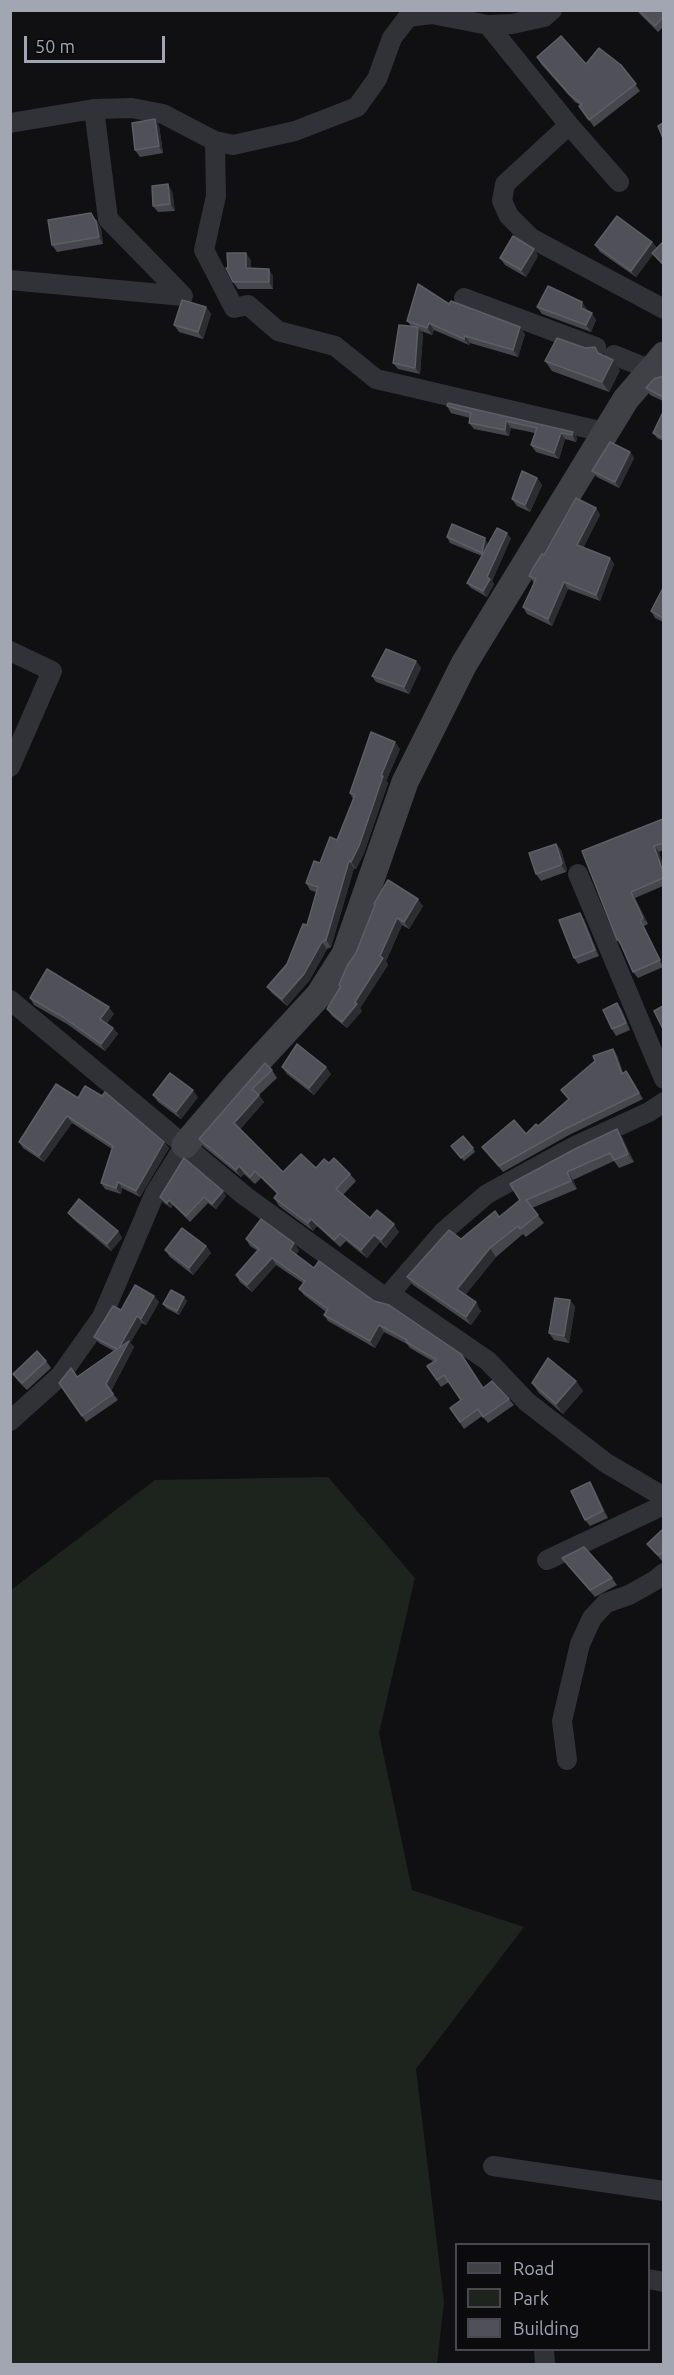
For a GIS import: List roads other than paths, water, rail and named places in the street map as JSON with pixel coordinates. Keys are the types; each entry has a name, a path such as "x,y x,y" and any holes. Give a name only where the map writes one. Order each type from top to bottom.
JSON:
{"street":[{"path":"10,123 94,109 132,108 163,114 215,141 233,145 295,131 357,107 377,78 392,38 408,17 432,14 489,25 512,24 544,17 552,10"},
{"path":"489,25 569,125 619,182"},
{"path":"10,280 183,296 108,219 94,109"},
{"path":"569,125 505,184 502,201 509,216 531,238 663,309"},
{"path":"215,141 216,196 204,250 234,308 248,305 278,331 335,346 376,379 604,432"},
{"path":"464,298 596,347"},
{"path":"614,355 659,366"},
{"path":"10,1421 60,1376 102,1317 155,1193 185,1146 236,1085 320,995 345,954 405,782 464,664 604,432 626,399 659,366"},
{"path":"10,651 52,671 10,767"},
{"path":"578,874 663,1080"},
{"path":"10,1000 245,1196 386,1298 399,1300 488,1361 527,1402 606,1463 663,1497"},
{"path":"386,1298 444,1230 488,1194 575,1146 650,1112 663,1102"},
{"path":"547,1560 663,1505"},
{"path":"567,1760 562,1721 580,1644 592,1618 606,1603 629,1595 654,1581 663,1573"},
{"path":"493,2166 663,2191"}]}
